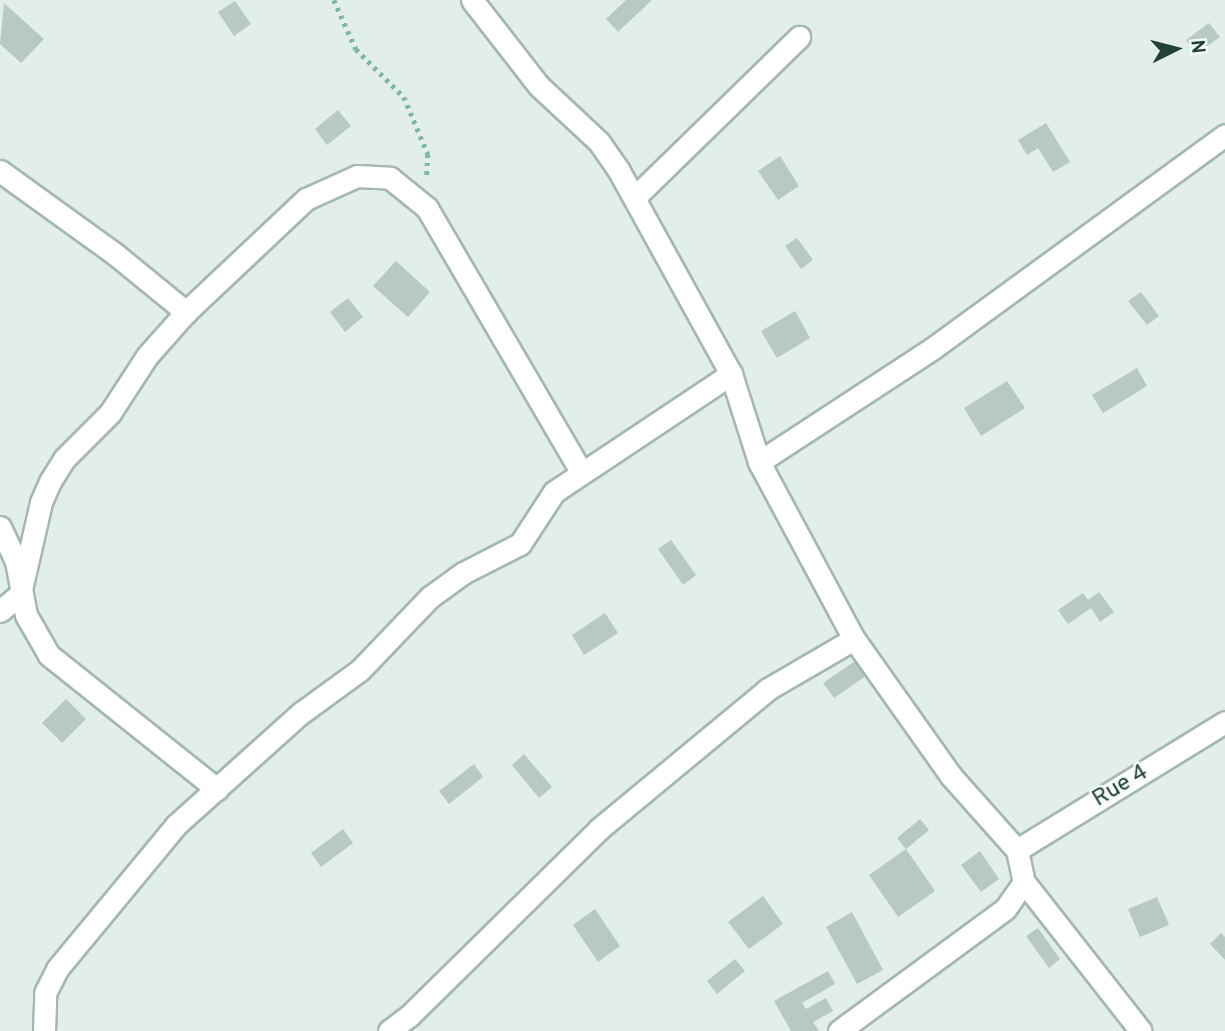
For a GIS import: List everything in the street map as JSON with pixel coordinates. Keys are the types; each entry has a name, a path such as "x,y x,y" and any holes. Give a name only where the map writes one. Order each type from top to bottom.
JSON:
{"street":[{"path":"472,0 539,86 599,142 634,198 731,374 759,462 854,639 951,776 1017,850 1024,882 1141,1031"},
{"path":"634,198 799,37"},
{"path":"759,462 933,348 1225,135"},
{"path":"0,171 115,254 186,312"},
{"path":"0,611 20,594 41,502 51,480 64,459 110,413 147,356 186,312 306,199 357,176 390,178 427,208 581,472"},
{"path":"44,1031 45,993 57,969 176,825 301,713 360,670 430,597 463,573 520,544 554,492 731,374"},
{"path":"0,527 16,561 26,615 49,655 217,789"},
{"path":"389,1031 599,829 768,689 854,639"},
{"name":"Rue 4","path":"1017,850 1225,722"},
{"path":"839,1031 1005,909 1024,882"}],"path":[{"path":"334,0 356,49 404,97 428,154 427,208"}],"building":[{"path":"626,0 652,0 618,32 606,19"},
{"path":"235,1 251,24 234,36 218,12"},
{"path":"4,3 44,39 21,63 0,44"},
{"path":"1209,23 1220,37 1196,54 1186,40"},
{"path":"338,110 351,126 327,145 315,129"},
{"path":"1046,123 1070,162 1053,172 1038,148 1027,155 1018,140"},
{"path":"780,156 799,186 778,200 758,171"},
{"path":"797,238 813,260 801,269 785,246"},
{"path":"396,261 430,292 408,317 373,286"},
{"path":"1141,292 1159,316 1147,325 1128,301"},
{"path":"348,298 363,317 345,332 330,312"},
{"path":"795,311 810,338 777,358 761,331"},
{"path":"1137,368 1147,386 1103,413 1092,395"},
{"path":"1007,381 1025,408 981,436 964,408"},
{"path":"671,540 696,575 683,585 658,549"},
{"path":"1099,592 1114,612 1100,622 1091,608 1068,624 1058,610 1083,593 1088,600"},
{"path":"605,613 618,633 584,655 572,635"},
{"path":"855,661 866,676 834,698 823,683"},
{"path":"66,699 86,719 62,743 42,723"},
{"path":"524,754 552,787 539,798 512,765"},
{"path":"474,764 483,777 449,804 439,791"},
{"path":"920,819 929,830 906,849 897,838"},
{"path":"343,829 353,843 321,867 311,853"},
{"path":"906,849 935,891 898,917 869,875"},
{"path":"980,851 999,879 981,892 961,865"},
{"path":"763,896 783,924 749,949 728,922"},
{"path":"1157,897 1169,925 1140,937 1128,909"},
{"path":"595,909 620,946 598,962 573,925"},
{"path":"852,912 883,970 857,984 826,927"},
{"path":"1038,928 1060,959 1049,968 1026,936"},
{"path":"1221,933 1225,937 1225,960 1210,944"},
{"path":"735,959 745,971 717,994 707,981"},
{"path":"828,971 835,984 802,1003 806,1009 826,998 833,1011 813,1022 819,1031 791,1031 774,1001"}]}
